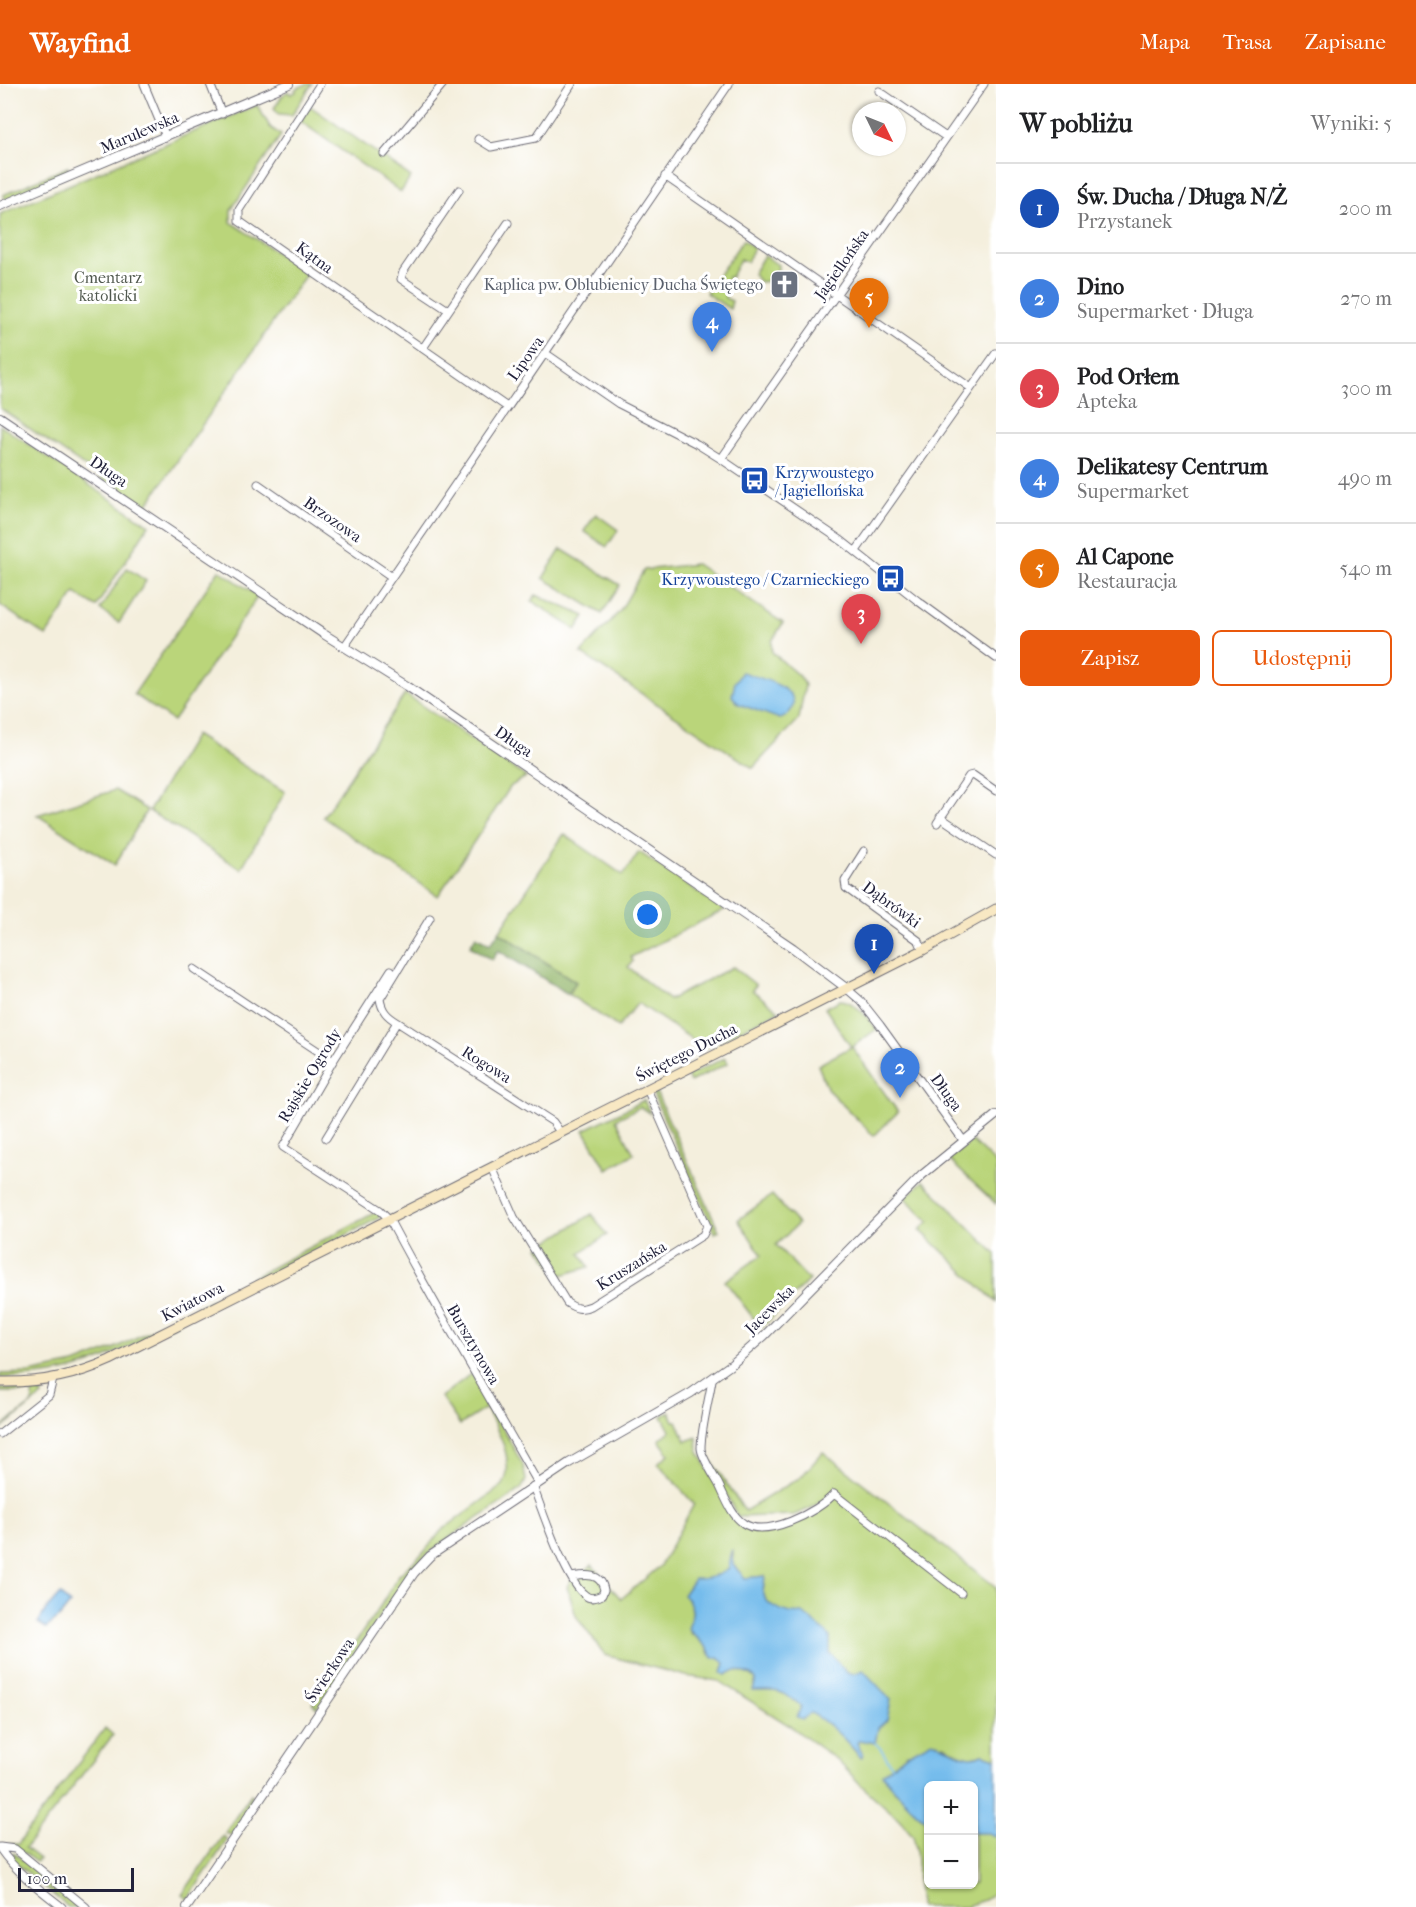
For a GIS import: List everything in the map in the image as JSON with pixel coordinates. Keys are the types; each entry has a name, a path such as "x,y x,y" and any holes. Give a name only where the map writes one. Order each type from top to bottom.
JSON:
{"main road":[{"name":"Świętego Ducha","path":"389,1219 923,950 996,909"},
{"name":"Kwiatowa","path":"0,1382 18,1383 53,1379 110,1360 389,1219"}],"street":[{"path":"144,84 166,138"},
{"path":"210,84 222,114"},
{"name":"Marulewska","path":"0,206 166,138 289,84"},
{"name":"Kątna","path":"320,84 239,210 239,222 507,407"},
{"path":"384,154 442,84"},
{"path":"478,139 491,147 536,138 572,84"},
{"name":"Lipowa","path":"344,647 729,84"},
{"name":"Jagiellońska","path":"721,459 984,84"},
{"path":"879,91 946,137"},
{"path":"665,176 971,388"},
{"path":"448,310 401,279 403,272 459,190"},
{"path":"423,348 508,222"},
{"path":"856,551 996,352"},
{"path":"544,353 619,404 697,444 721,459 856,551 915,599 996,658"},
{"name":"Długa","path":"0,417 344,647 407,686 793,948 857,997 880,1025 963,1140"},
{"name":"Brzozowa","path":"258,484 392,577"},
{"path":"996,791 973,775 969,776 939,820 996,855"},
{"name":"Dąbrówki","path":"864,851 845,881 846,888 918,941 923,950"},
{"name":"Rogowa","path":"430,918 380,999 381,1007 386,1015 552,1122 560,1132"},
{"path":"194,969 333,1061"},
{"name":"Rajskie Ogrody","path":"389,1219 380,1210 283,1147 333,1061 391,970"},
{"path":"326,1138 397,1022"},
{"name":"Kruszańska","path":"492,1167 514,1217 567,1303 582,1309 591,1306 703,1235 707,1226 647,1089"},
{"name":"Jacewska","path":"535,1485 712,1380 765,1336 922,1175 996,1115"},
{"name":"Bursztynowa","path":"389,1219 424,1285 468,1358 535,1485 552,1537 571,1577 586,1597 597,1598 604,1590 601,1580 596,1577 590,1575 571,1577"},
{"path":"0,1434 49,1395 53,1379"},
{"path":"712,1380 700,1450 737,1519 752,1528 778,1526 810,1512 834,1494 961,1593"},
{"name":"Świerkowa","path":"187,1907 414,1573 443,1545 535,1485"},
{"path":"0,1848 7,1859 34,1885 62,1907"},
{"path":"0,1848 15,1849 86,1907"}],"green space":[{"path":"312,84 292,115 279,114 274,108 282,96 288,91 290,94 296,92 295,89"},
{"name":"Cmentarz katolicki","path":"257,105 270,127 281,135 231,210 231,222 307,273 145,508 0,408 0,214"},
{"path":"310,106 411,177 401,192 300,121"},
{"path":"68,167 68,174 6,200 3,195"},
{"path":"743,240 754,248 747,262 740,259 731,277 728,277 725,298 732,301 730,309 706,293"},
{"path":"764,255 778,265 777,280 760,282 753,274"},
{"path":"0,425 149,525 96,607 75,593 46,636 0,605"},
{"path":"596,514 618,530 607,547 584,531"},
{"path":"561,549 620,585 602,614 543,578"},
{"path":"696,564 783,623 772,641 772,652 801,678 805,685 799,719 753,768 581,653 620,611 644,570"},
{"path":"127,568 146,581 119,623 100,609"},
{"path":"219,570 258,596 173,721 134,694"},
{"path":"536,595 585,616 576,630 532,601"},
{"path":"405,694 526,777 511,786 438,896 323,817"},
{"path":"195,735 285,792 241,869 149,811"},
{"path":"115,790 147,810 115,865 37,815"},
{"path":"564,834 623,875 639,852 724,910 631,957 633,961 628,967 669,1000 733,967 756,985 752,990 779,1011 705,1048 638,1003 618,1027 568,994 576,982 499,932"},
{"path":"499,932 576,982 568,994 498,950 492,960 470,946 476,936 490,944"},
{"path":"840,1000 851,1003 877,1029 852,1047 898,1112 874,1136 828,1090 818,1065 851,1047 825,1008"},
{"path":"725,1058 728,1063 690,1082 687,1076"},
{"path":"656,1092 719,1231 715,1233 653,1094"},
{"path":"644,1100 650,1113 640,1107 616,1119 634,1154 607,1169 584,1130"},
{"path":"972,1141 996,1164 996,1204 948,1159"},
{"path":"923,1181 996,1254 996,1302 920,1230 929,1221 905,1198"},
{"path":"772,1195 798,1224 776,1245 809,1280 761,1328 725,1281 762,1255 738,1220"},
{"path":"378,1211 381,1215 377,1219 194,1313 188,1312"},
{"path":"592,1214 607,1235 580,1253 589,1267 558,1276 539,1247"},
{"path":"180,1316 178,1322 91,1364 49,1374 0,1378 0,1374 29,1373 75,1364 113,1349"},
{"path":"472,1373 523,1465 526,1480 522,1488 450,1537 411,1571 317,1708 313,1704 399,1575 425,1551 441,1531 503,1485 507,1465 506,1455 500,1435 486,1408 460,1425 441,1397"},
{"path":"40,1388 43,1390 42,1396 0,1430 33,1403 32,1392 0,1392 0,1389"},
{"path":"670,1412 686,1441 697,1437 698,1450 736,1520 747,1529 761,1531 777,1528 831,1502 826,1498 794,1515 738,1517 703,1451 745,1511 801,1477 823,1452 996,1587 996,1758 983,1754 968,1757 945,1745 915,1751 900,1761 894,1790 924,1818 924,1889 978,1889 978,1833 989,1833 996,1837 996,1891 984,1900 968,1907 920,1907 916,1848 913,1836 899,1819 837,1760 790,1726 719,1681 686,1676 605,1655 576,1616 567,1587 573,1575 581,1574 592,1565 621,1599 660,1566 694,1504 658,1463 669,1454 659,1440 670,1431 662,1416","holes":["733,1549 733,1565 745,1578 765,1576 763,1592 766,1601 778,1610 794,1614 839,1665 846,1672 854,1674 878,1728 875,1743 859,1740 857,1743 860,1758 849,1743 823,1719 801,1707 787,1695 772,1689 753,1691 756,1679 752,1675 735,1670 726,1675 722,1671 725,1663 709,1654 704,1645 690,1633 693,1614 690,1602 729,1568"]},
{"path":"105,1728 113,1735 25,1848 39,1859 36,1862 11,1844 18,1844"},
{"path":"251,1794 255,1798 232,1835 225,1833"},
{"path":"223,1836 227,1840 188,1899 182,1895"},
{"path":"14,1853 80,1907 68,1907 10,1858"}],"water":[{"path":"742,672 775,683 789,693 793,699 790,712 780,719 739,704 732,696 735,682"},
{"path":"732,1549 733,1565 745,1578 765,1576 763,1592 766,1601 783,1611 803,1613 830,1636 830,1653 846,1672 854,1674 863,1670 891,1700 887,1720 878,1728 875,1743 859,1740 857,1743 863,1755 861,1758 838,1733 818,1717 811,1713 803,1719 797,1717 801,1707 788,1696 774,1691 753,1691 756,1680 752,1675 735,1670 726,1675 722,1673 725,1663 718,1657 713,1658 708,1649 688,1629 692,1607 683,1595 694,1579 712,1577 729,1568"},
{"path":"60,1594 70,1604 59,1618 46,1628 38,1623"},
{"path":"932,1741 964,1756 977,1757 983,1754 996,1758 996,1837 989,1833 978,1833 978,1781 924,1781 924,1818 910,1806 882,1774 908,1754"}],"waterway":[{"path":"875,1743 893,1767"}],"place":[{"name":"Kaplica pw. Oblubienicy Ducha Świętego","path":"784,284"},
{"name":"Al Capone","path":"869,328"},
{"name":"Delikatesy Centrum","path":"712,352"},
{"name":"Krzywoustego / Jagiellońska","path":"754,481"},
{"name":"Krzywoustego / Czarnieckiego","path":"890,579"},
{"name":"Pod Orłem","path":"861,644"},
{"name":"Św. Ducha / Długa N/Ż","path":"874,974"},
{"name":"Dino","path":"900,1098"}]}
